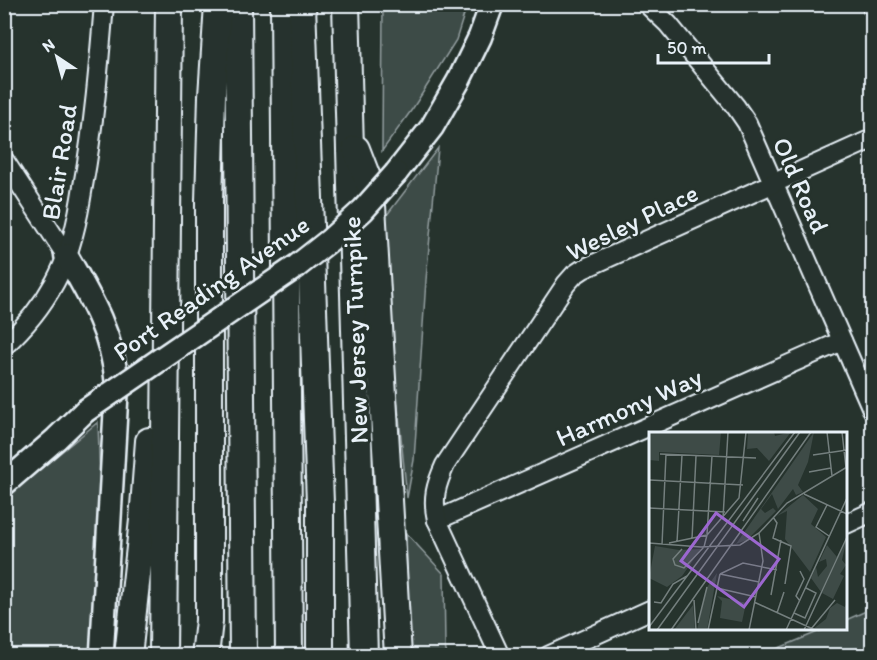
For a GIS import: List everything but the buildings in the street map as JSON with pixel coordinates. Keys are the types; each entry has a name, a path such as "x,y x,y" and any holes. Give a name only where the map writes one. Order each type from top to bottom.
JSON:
{"highway":[{"path":"163,656 169,4"},
{"path":"205,656 209,621 209,201 218,4"},
{"path":"238,4 243,656"},
{"path":"284,4 289,656"},
{"path":"302,4 320,492 321,656"},
{"name":"New Jersey Turnpike","path":"346,4 364,656"},
{"path":"349,132 371,188 398,656"},
{"path":"128,656 143,520 167,234"}],"main road":[{"name":"Port Reading Avenue","path":"4,465 297,266 363,210 432,127 480,37 492,4"},
{"path":"66,255 92,299 111,346 116,367 117,385 101,656"},
{"path":"4,484 85,411"}],"street":[{"name":"Blair Road","path":"66,255 76,221 87,163 99,71 104,4"},
{"name":"Old Road","path":"647,4 668,24 747,123 873,409"},
{"name":"Wesley Place","path":"437,520 434,506 435,494 445,465 574,275 873,139"},
{"path":"4,160 66,255 56,281 42,303 25,327 4,346"},
{"name":"Harmony Way","path":"437,520 842,341"},
{"path":"847,524 873,512"},
{"path":"437,520 500,656"},
{"path":"548,656 649,611"}],"shaded area":[{"path":"383,5 467,5 456,40 413,108 382,151"},
{"path":"438,148 426,280 414,460 407,498 380,224"},
{"path":"98,422 106,655 5,656 5,498"},
{"path":"406,533 444,574 447,655 409,655"},
{"path":"866,611 872,628 872,655 762,655 823,630 847,630 847,620"}]}
